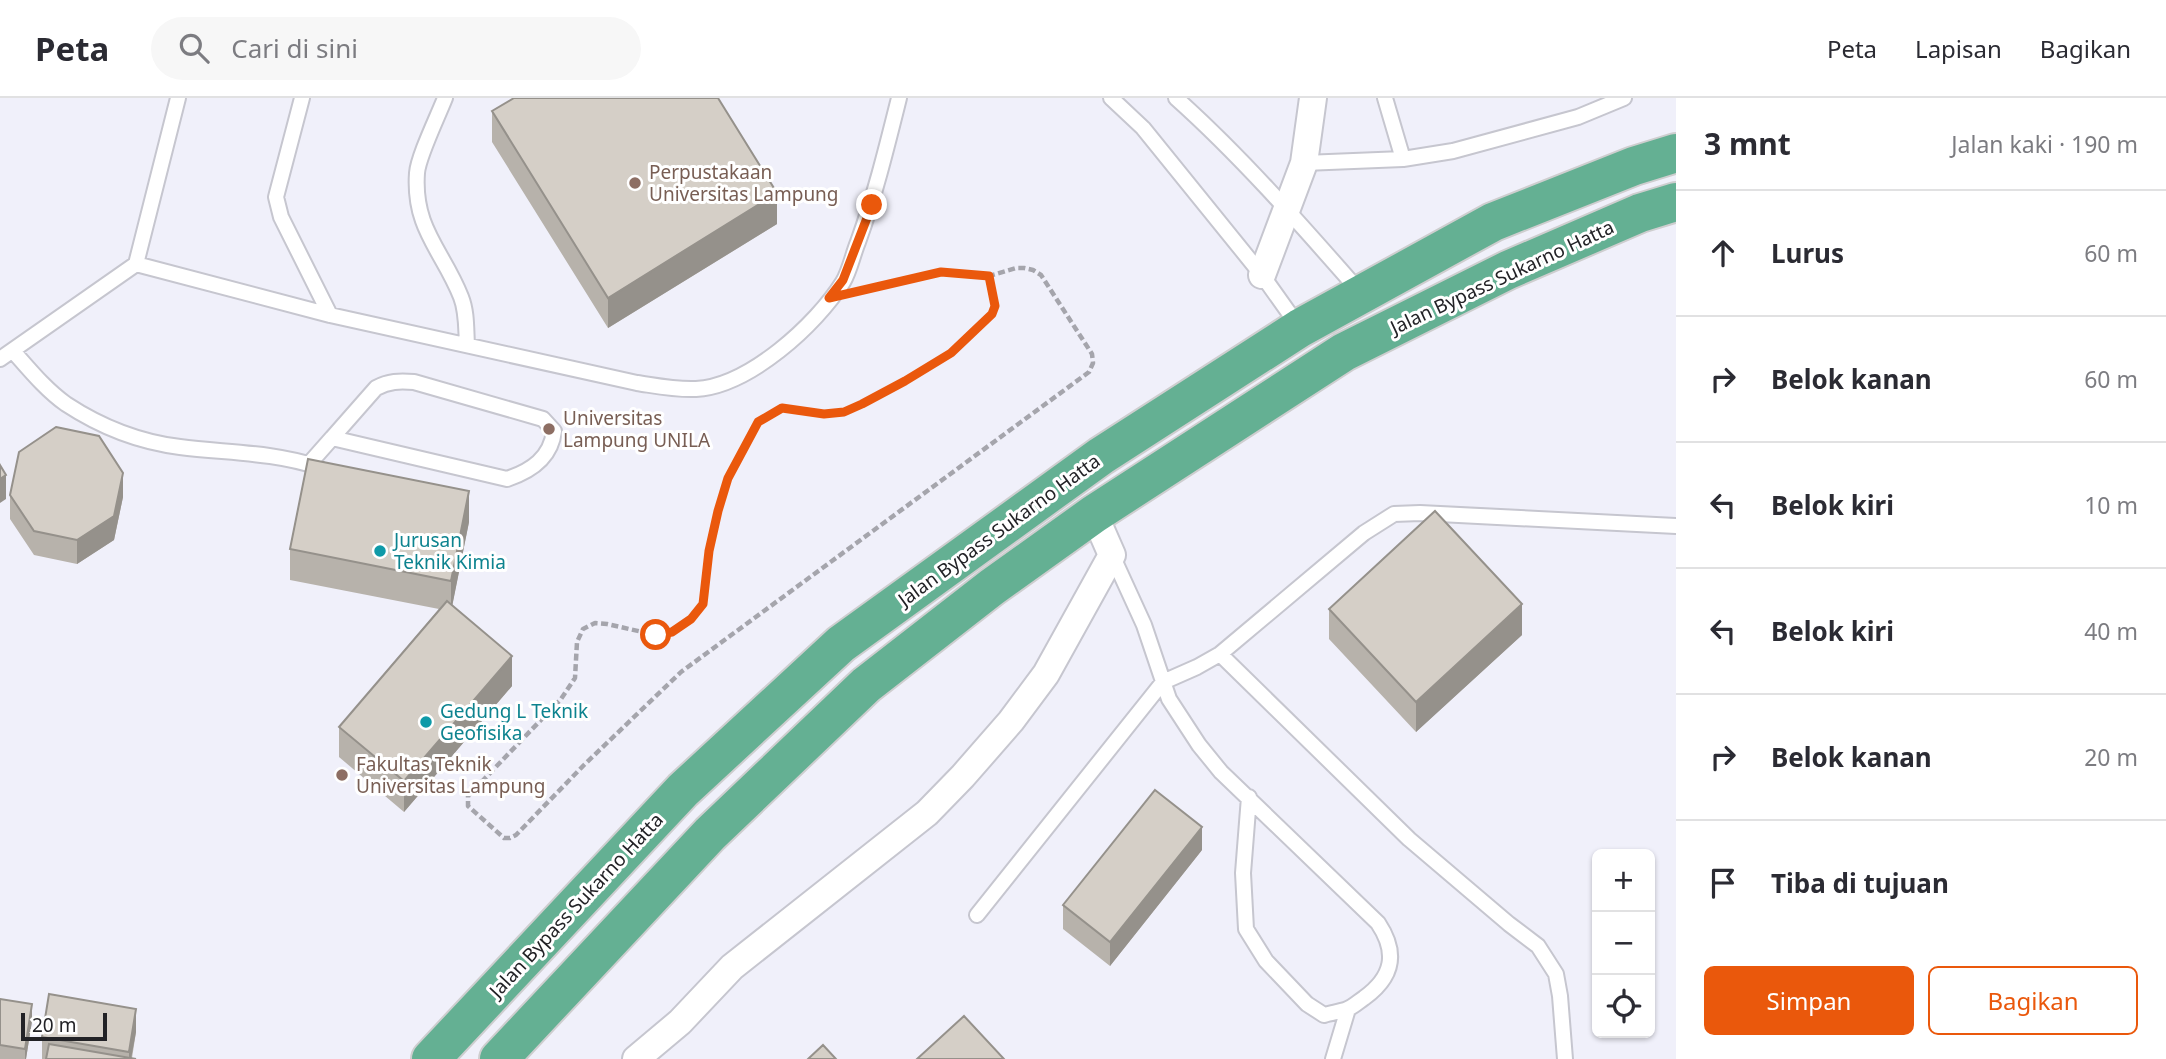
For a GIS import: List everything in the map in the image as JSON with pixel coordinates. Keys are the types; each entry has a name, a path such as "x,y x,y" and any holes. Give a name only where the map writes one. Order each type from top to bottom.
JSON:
{"highway":[{"name":"Jalan Bypass Sukarno Hatta","path":"431,1059 683,790 841,644 1101,456 1300,328 1493,222 1634,166 1676,153"},
{"name":"Jalan Bypass Sukarno Hatta","path":"499,1059 710,834 866,685 992,587 1094,514 1344,352 1508,270 1640,213 1676,202"}],"street":[{"path":"1262,275 1304,163 1313,98"},
{"path":"636,1059 680,1021 732,967 927,813 1011,721 1046,674 1112,555 1094,514"}],"lane":[{"path":"0,359 136,264 178,98"},
{"path":"302,98 276,197 281,217 330,315"},
{"path":"445,98 417,170 417,202 428,236 460,295 466,314 467,345"},
{"path":"136,264 330,315 637,383 697,389 722,384 753,369 781,348 816,316 843,280 872,205 899,98"},
{"path":"1111,98 1143,128 1262,275 1300,328"},
{"path":"1176,98 1202,121 1303,227 1360,293"},
{"path":"1385,98 1403,159"},
{"path":"1304,163 1403,159 1453,151 1578,117 1624,98"},
{"path":"13,351 40,381 65,403 140,441 273,456 335,473"},
{"path":"309,464 376,388 396,381 414,382 542,419 554,431 552,447 527,473 507,479 332,438"},
{"path":"976,915 1163,682 1220,654 1364,533 1394,514 1420,513 1676,526"},
{"path":"1112,555 1144,625 1169,699 1178,716 1221,772 1249,797 1378,923 1385,933 1390,945 1391,961 1379,987 1348,1009 1324,1015 1307,1004 1266,961 1246,929 1243,873 1249,797"},
{"path":"1220,654 1409,839 1538,946 1556,974 1564,1059"},
{"path":"1333,1059 1348,1009"}],"path":[{"path":"829,298 941,272 989,276 1016,268 1034,270 1041,275 1092,354 1093,363 1089,372 681,672 516,835 504,838 468,806 468,796 561,699 575,678 577,642 583,629 594,623 656,635 672,632 691,619 703,604 709,551 718,511 728,478 758,422 782,408 824,414 844,412 905,381 951,353 992,314 995,306 989,276"}],"building":[{"name":"Perpustakaan Universitas Lampung","path":"514,98 718,98 777,193 608,298 492,111"},
{"path":"56,427 99,436 123,473 114,516 77,540 34,531 10,495 19,452"},
{"name":"Jurusan Teknik Kimia","path":"308,459 469,491 451,581 290,549"},
{"path":"0,465 6,475 0,479"},
{"path":"1435,511 1522,604 1416,702 1329,609"},
{"name":"Gedung L Teknik Geofisika","path":"447,601 512,656 404,781 339,727"},
{"path":"1155,790 1202,827 1110,942 1063,905"},
{"path":"49,994 136,1009 129,1052 42,1037"},
{"path":"0,999 32,1004 25,1049 0,1045"},
{"path":"964,1016 1004,1059 917,1059"},
{"path":"49,1044 136,1059 46,1059"},
{"path":"823,1045 836,1059 808,1059"}],"place":[{"name":"Perpustakaan Universitas Lampung","path":"635,183"},
{"name":"Universitas Lampung UNILA","path":"549,429"},
{"name":"Jurusan Teknik Kimia","path":"380,551"},
{"name":"Gedung L Teknik Geofisika","path":"426,722"},
{"name":"Fakultas Teknik Universitas Lampung","path":"342,775"}],"route":[{"path":"656,635 672,632 691,619 703,604 709,551 718,511 728,478 758,422 782,408 824,414 844,412 862,404 951,353 992,314 995,306 989,276 941,272 829,298 843,280 872,205"}]}
